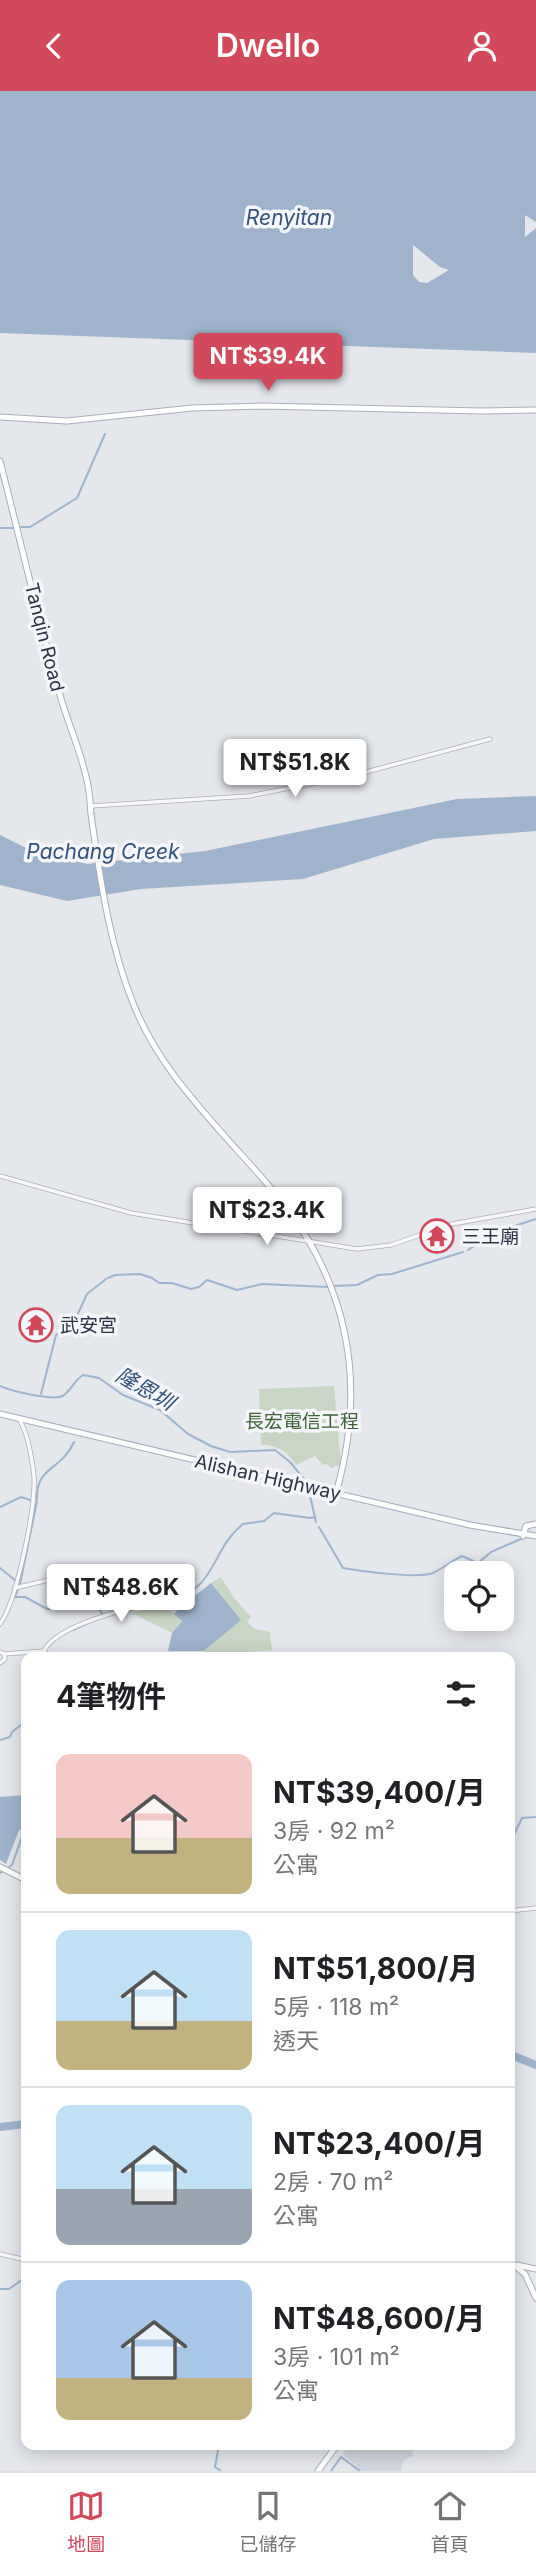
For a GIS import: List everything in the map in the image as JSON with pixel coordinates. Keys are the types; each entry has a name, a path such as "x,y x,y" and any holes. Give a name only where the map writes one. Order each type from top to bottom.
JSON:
{"street":[{"path":"0,417 67,421 192,408 261,406 536,410"},
{"name":"Tanqin Road","path":"0,461 60,698 78,744 110,924 119,964 131,999 155,1049 191,1100 289,1210 332,1288 344,1324 352,1395 349,1436 336,1493"},
{"path":"91,809 249,796 351,776 490,739"},
{"path":"0,1176 131,1213 334,1247 373,1249 452,1224 536,1209"},
{"name":"Alishan Highway","path":"0,1413 523,1536 536,1536"},
{"path":"0,1624 15,1588 30,1518 34,1477 26,1436 19,1419"},
{"path":"523,1536 526,1526 536,1524"},
{"path":"15,1588 57,1578 65,1595 71,1597 138,1584"},
{"path":"23,1652 44,1651 58,1635 96,1619 163,1601 163,1588"},
{"path":"0,1663 5,1659 2,1653 21,1652"},
{"path":"0,1867 21,1878"},
{"path":"515,1910 536,1908"},
{"path":"0,2254 21,2259"},
{"path":"517,2265 536,2269"},
{"path":"517,2265 525,2274 536,2298"},
{"path":"318,2471 333,2450"}],"shaded area":[{"path":"346,2450 413,2450 413,2455 403,2461 401,2471 362,2471 343,2454"}],"green space":[{"name":"長宏電信工程","path":"334,1386 341,1465 331,1468 327,1464 323,1465 315,1456 296,1465 282,1450 261,1445 259,1389"},
{"path":"221,1577 234,1598 251,1617 247,1622 255,1629 270,1632 272,1650 204,1651 240,1620 211,1583"},
{"path":"162,1605 182,1620 172,1633 131,1613"}],"water":[{"name":"Renyitan","path":"0,91 536,91 536,222 525,215 525,237 536,228 536,353 0,333","holes":["413,245 440,267 449,270 427,283 419,282 413,275"]},
{"path":"536,796 536,831 434,839 303,879 141,889 67,901 0,885 0,835 28,849 87,864 205,851 457,799"},
{"path":"211,1583 241,1620 204,1651 168,1651 172,1633 182,1621 174,1614"},
{"path":"21,1795 21,1829 6,1864 0,1860 0,1797"}],"waterway":[{"path":"21,527 30,527 77,498 105,434"},
{"path":"0,528 13,528"},
{"path":"468,1250 496,1232 536,1219"},
{"path":"335,1286 357,1285 378,1275 392,1274 463,1252"},
{"path":"108,1278 115,1275 140,1274 159,1283 172,1283 191,1289 199,1287 207,1280 237,1290 262,1284 328,1287"},
{"path":"41,1394 56,1335 75,1320 87,1294 106,1279"},
{"name":"隆恩圳","path":"0,1386 33,1395 60,1397 83,1375 99,1378 123,1395 160,1410 188,1434 211,1446 230,1452 275,1450 290,1462 307,1483"},
{"path":"37,1499 41,1480 63,1459 74,1442"},
{"name":"隆恩圳","path":"309,1491 316,1522"},
{"path":"0,1507 21,1497 33,1501"},
{"path":"20,1584 37,1501"},
{"path":"162,1603 181,1597 204,1580 224,1546 243,1524 264,1521 274,1513 315,1517"},
{"name":"隆恩圳","path":"319,1527 343,1568 402,1575 433,1573 462,1556 478,1563 491,1552 523,1538"},
{"path":"0,1568 16,1581"},
{"path":"18,1589 15,1597 25,1597 47,1609 99,1608 103,1616"},
{"path":"73,1630 86,1624"},
{"path":"0,1740 10,1737 21,1725"},
{"path":"515,1833 522,1818 536,1817"},
{"path":"9,1867 21,1840"},
{"path":"515,2056 536,2065"},
{"path":"0,2127 21,2125"},
{"path":"0,2289 9,2289 21,2281"},
{"path":"218,2450 215,2467 221,2471"},
{"path":"331,2471 341,2457 360,2471"}],"place":[{"name":"三王廟","path":"437,1236"},
{"name":"武安宮","path":"36,1325"}],"water label":[{"name":"Pachang Creek","path":"103,852"}]}
